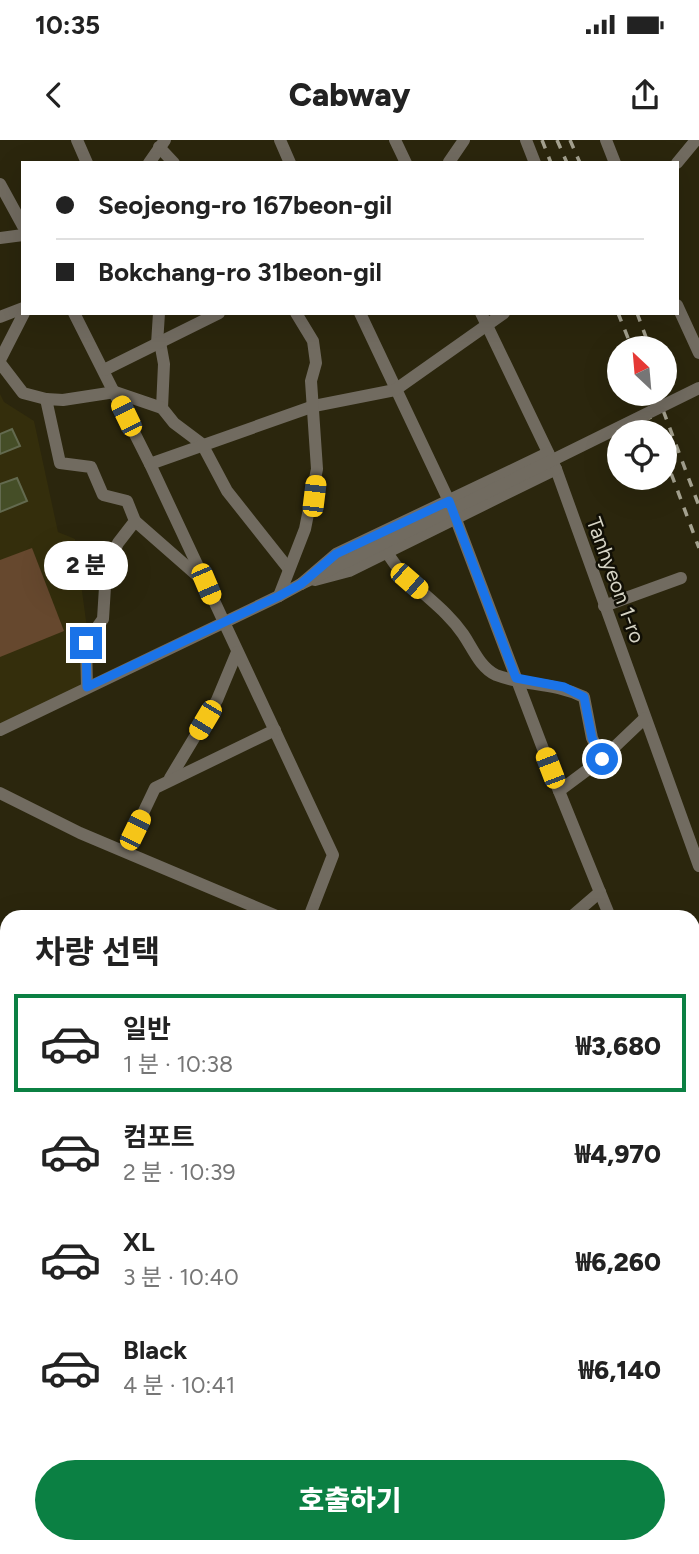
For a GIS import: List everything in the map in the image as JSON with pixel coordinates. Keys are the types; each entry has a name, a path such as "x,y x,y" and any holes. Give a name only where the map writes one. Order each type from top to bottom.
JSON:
{"street":[{"path":"77,140 86,161"},
{"path":"280,140 289,161"},
{"path":"395,140 405,161"},
{"path":"450,161 464,140"},
{"path":"526,140 534,161"},
{"path":"606,140 614,161"},
{"path":"679,161 696,140"},
{"path":"150,161 162,144 173,161"},
{"path":"0,184 21,222"},
{"path":"0,238 21,236"},
{"path":"0,317 21,309"},
{"path":"679,309 698,350"},
{"path":"23,315 0,362 23,393 63,400 115,392 162,408 174,423 202,444 227,491 288,568"},
{"path":"75,315 150,464 333,855 312,910"},
{"path":"159,315 158,343 164,364 162,408"},
{"path":"104,370 215,315"},
{"path":"279,596 288,568 298,549 314,496 318,444 310,381 316,363 313,341 297,315"},
{"path":"361,315 449,501 607,910"},
{"path":"150,464 314,406 395,390 484,319"},
{"name":"Tanhyeon 1-ro","path":"484,319 556,469 699,866"},
{"path":"0,730 279,596 699,388"},
{"path":"46,398 60,463 90,467 103,495 127,501 135,521 206,584"},
{"path":"301,584 336,554 548,453"},
{"path":"301,584 349,571 556,469"},
{"path":"87,687 86,643 103,619 106,571 118,543 135,521"},
{"path":"387,552 398,571 447,613 484,666 496,675 564,687 584,697 592,738 602,759"},
{"path":"604,606 681,578"},
{"path":"170,778 217,700 237,652"},
{"path":"559,791 602,759 645,718"},
{"path":"125,851 155,788 170,778 275,730"},
{"path":"0,793 125,851 263,910"},
{"path":"579,910 600,892"}],"shaded area":[{"path":"0,394 4,402 34,421 58,532 75,539 89,643 88,686 0,725"},
{"path":"32,548 64,631 0,657 0,560"}],"building":[{"path":"12,429 20,446 0,454 0,434"},
{"path":"17,478 27,501 0,512 0,484"}],"railway":[{"path":"542,140 550,161"},
{"path":"557,140 566,161"},
{"path":"570,140 579,161"},
{"path":"619,315 627,336"},
{"path":"638,315 646,336"},
{"path":"645,406 651,420"},
{"path":"662,406 699,506"},
{"path":"677,489 699,548"}],"route":[{"path":"86,643 87,687 279,596 301,584 336,554 449,501 516,678 564,687 584,697 592,738 602,759"}]}
